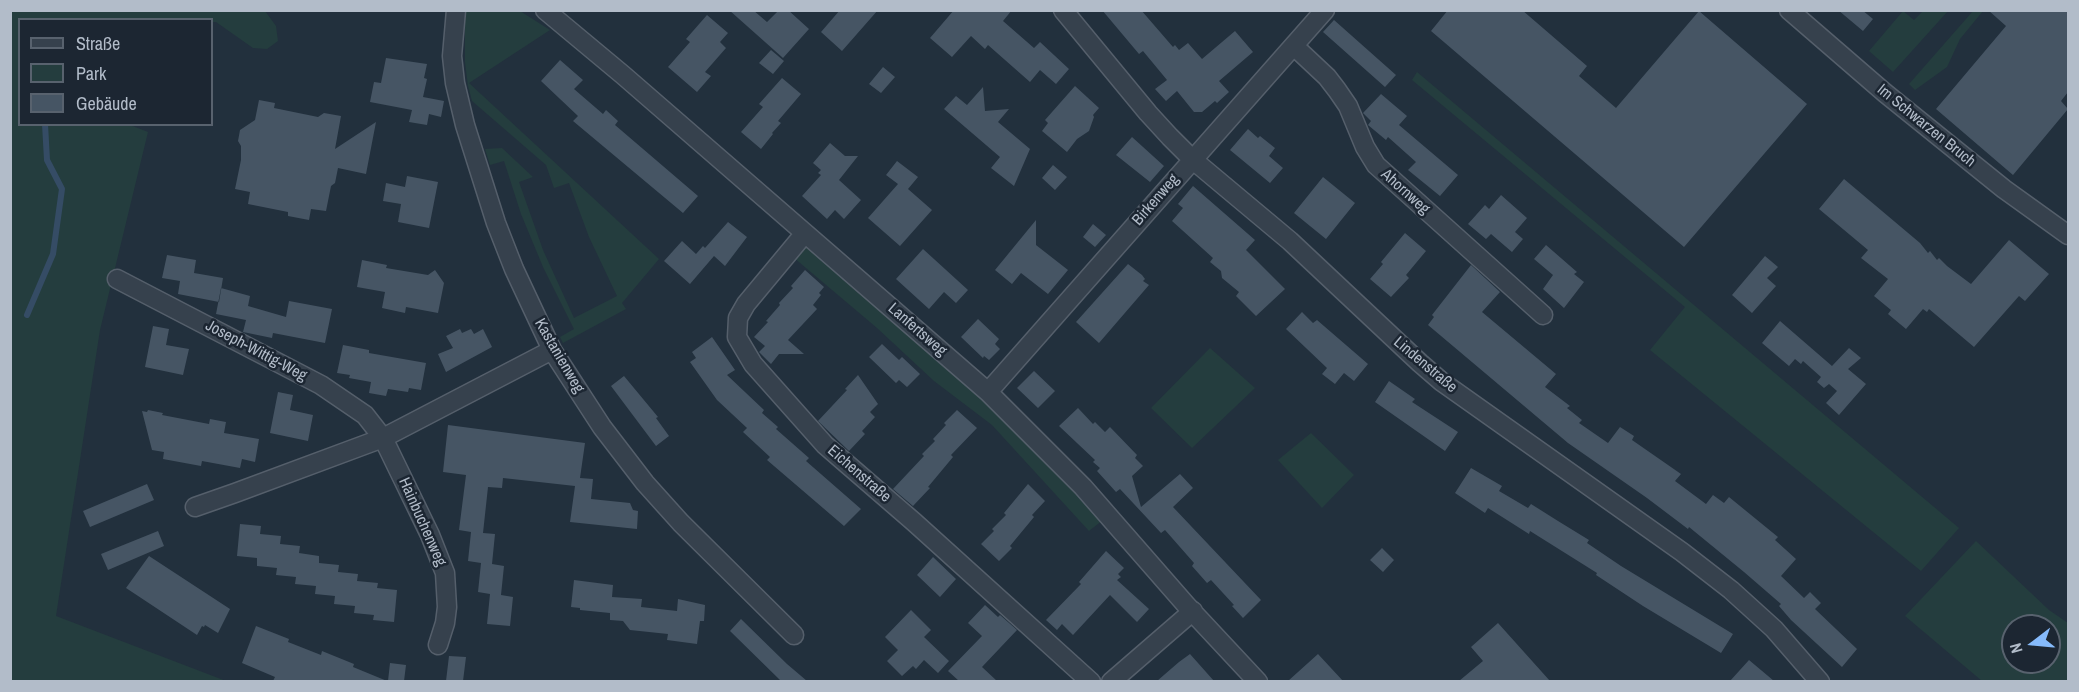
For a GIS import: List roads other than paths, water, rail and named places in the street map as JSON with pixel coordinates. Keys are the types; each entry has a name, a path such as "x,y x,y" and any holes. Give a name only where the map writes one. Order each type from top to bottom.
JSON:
{"street":[{"name":"Kastanienweg","path":"456,10 452,64 465,125 496,223 514,269 552,350 602,427 645,483 681,523 794,635"},
{"name":"Lanfertsweg","path":"545,10 988,392 1083,487 1258,681"},
{"name":"Lindenstraße","path":"1063,10 1148,113 1192,159 1290,241 1442,382 1682,552 1737,595 1774,629 1820,681"},
{"name":"Birkenweg","path":"988,392 1325,10"},
{"name":"Im Schwarzen Bruch","path":"1789,10 1885,93 2004,189 2068,235"},
{"name":"Ahornweg","path":"1294,47 1327,77 1337,90 1348,106 1365,147 1376,165 1543,315"},
{"name":"Eichenstraße","path":"805,233 746,304 738,318 737,337 753,364 825,446 914,522 1091,681"},
{"name":"Joseph-Wittig-Weg","path":"117,279 321,385 365,415 383,438"},
{"path":"195,507 383,438 552,350"},
{"name":"Hainbuchenweg","path":"383,438 430,535 445,573 447,607 438,645"},
{"path":"1111,681 1193,611"}],"waterway":[{"path":"27,315 53,254 62,189 47,160 45,126"}]}
